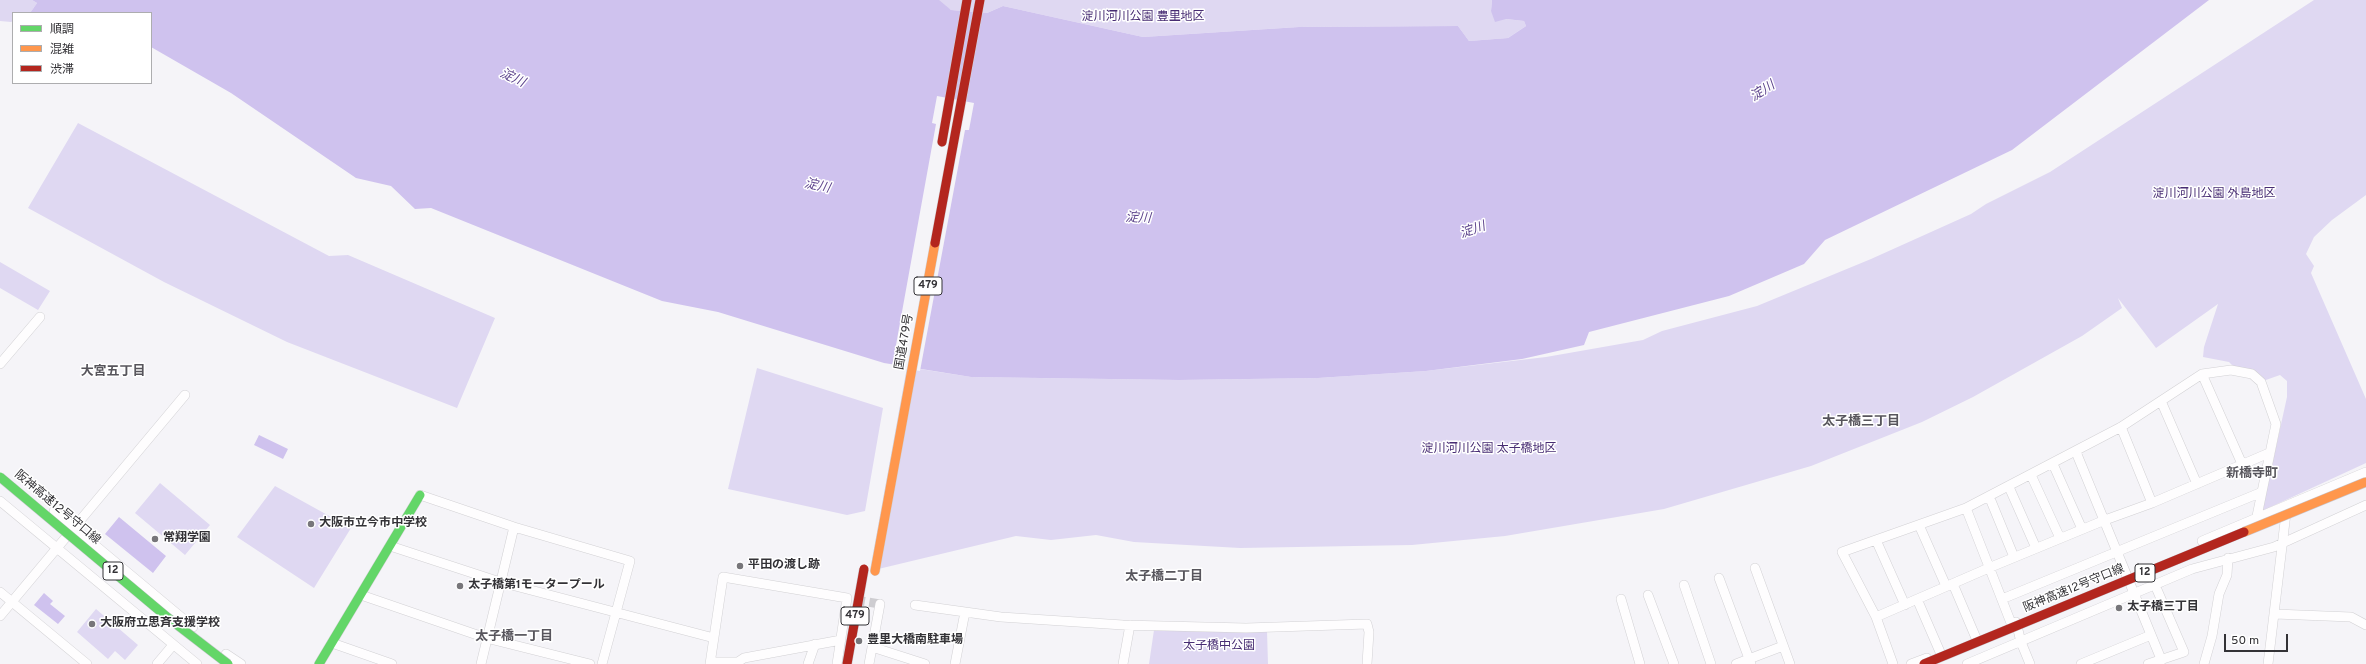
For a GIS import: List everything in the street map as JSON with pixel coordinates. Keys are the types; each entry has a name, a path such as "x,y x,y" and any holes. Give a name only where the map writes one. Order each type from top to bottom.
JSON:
{"main road":[{"path":"940,155 966,0"},
{"name":"国道479号","path":"872,583 980,0"},
{"name":"国道479号","path":"880,486 903,364"},
{"name":"阪神高速12号守口線","path":"0,477 167,617 228,664"},
{"name":"阪神高速12号守口線","path":"1924,664 2366,482"},
{"name":"阪神高速12号守口線","path":"0,490 202,663"},
{"path":"319,664 420,494"},
{"path":"2272,532 2294,523"},
{"name":"阪神高速12号守口線","path":"1963,662 2236,547"},
{"name":"479","path":"847,664 866,561"}],"street":[{"path":"0,364 40,317"},
{"path":"1893,664 1876,617 1842,552 1966,508 2076,452 2121,427 2202,374 2231,370 2252,374 2257,377 2276,424 2257,516"},
{"path":"2202,374 2242,464"},
{"path":"0,616 185,395"},
{"path":"2161,401 2197,484"},
{"path":"2121,427 2152,503"},
{"path":"2076,452 2118,552 2151,635 2160,662"},
{"path":"1876,617 1990,567 2082,529 2152,503 2269,453"},
{"path":"2053,464 2082,529"},
{"path":"0,467 224,653 241,664"},
{"path":"1912,664 2126,574 2257,516 2366,472"},
{"path":"2031,475 2060,538"},
{"path":"2008,487 2036,548"},
{"path":"2002,599 2262,492"},
{"path":"420,494 514,527 630,561 602,664"},
{"path":"1989,496 2014,557"},
{"path":"0,501 173,645 202,663"},
{"path":"2268,664 2287,504"},
{"path":"1963,662 2021,642 2192,569 2228,558 2274,547 2282,542 2366,505"},
{"path":"1966,508 2002,599 2014,622 2030,664"},
{"path":"1919,525 1976,638"},
{"path":"481,664 486,638 514,527"},
{"path":"1876,540 1904,605"},
{"path":"390,546 500,582 714,638"},
{"path":"2204,664 2212,636 2214,612 2219,594 2227,575 2228,558"},
{"path":"1755,568 1790,664"},
{"path":"749,664 738,662 711,663 723,577 847,598 837,664"},
{"path":"1719,578 1750,662"},
{"path":"1684,585 1711,664"},
{"path":"2148,664 2160,662 2184,652 2155,585"},
{"path":"0,592 87,664"},
{"path":"361,595 486,638 590,664"},
{"path":"1648,595 1674,664"},
{"path":"1621,599 1640,664"},
{"path":"1917,599 1940,652"},
{"path":"869,664 880,604"},
{"path":"915,605 1001,617 1130,625 1280,628 1367,624 1369,632 1367,664"},
{"path":"956,664 965,612"},
{"path":"2275,614 2351,617 2366,625"},
{"path":"1123,664 1130,625"},
{"path":"2081,664 2151,635"},
{"path":"738,662 744,658 841,640"},
{"path":"332,643 392,664"},
{"path":"808,664 815,644"},
{"path":"157,664 173,645"},
{"path":"1736,664 1750,662 1783,646"},
{"path":"872,647 925,664"}],"green space":[{"path":"0,0 32,0 37,3 31,12 12,12 11,22 0,21"},
{"name":"淀川河川公園 豊里地区","path":"932,0 1492,0 1491,11 1506,19 1524,21 1526,26 1508,38 1469,41 1458,26 1299,27 1143,37 1003,6 987,13 951,10"},
{"name":"淀川河川公園 太子橋地区","path":"2314,0 2366,0 2366,195 2332,220 2314,237 2306,254 2314,266 2311,273 2366,399 2366,463 2262,511 2287,397 2287,381 2280,375 2263,381 2235,368 2229,362 2203,357 2204,347 2218,304 2156,348 2118,298 2122,308 2082,336 1973,397 1922,422 1811,466 1664,509 1505,536 1412,545 1240,548 1134,542 1096,535 1051,540 1016,536 870,571 907,367 971,377 1179,380 1318,378 1426,371 1546,357 1643,340 1662,331 1757,306 1871,259 1971,214 1986,204 2050,172"},
{"path":"78,123 329,256 348,255 495,318 457,408 287,342 164,282 28,208"},
{"path":"0,262 50,291 38,310 0,288"},
{"path":"757,368 883,408 865,511 847,515 728,489"},
{"path":"160,483 210,525 185,555 135,513"},
{"path":"275,486 351,528 314,588 237,537"},
{"path":"96,609 138,645 125,660 115,651 108,659 77,632"},
{"name":"太子橋中公園","path":"1154,630 1267,631 1268,664 1149,664"}],"water":[{"name":"淀川","path":"32,0 939,0 951,10 987,13 1003,6 1143,37 1299,27 1458,26 1469,41 1508,38 1526,26 1524,21 1506,19 1495,22 1491,11 1492,0 2209,0 2012,150 1825,240 1804,264 1729,296 1589,332 1584,345 1522,359 1426,371 1318,378 1179,380 971,377 884,363 718,312 662,301 431,208 415,209 391,186 356,178 231,93 152,48 152,12 31,12 37,3"},
{"path":"259,435 288,449 283,459 254,445"},
{"path":"119,517 166,556 153,573 105,534"},
{"path":"44,593 53,601 50,604 65,616 58,624 34,605"}],"pier":[{"path":"937,96 974,103 969,130 965,130 920,371 892,367 936,124 932,123"}],"tunnel":[{"path":"856,600 880,604"}],"traffic: fast":[{"path":"0,477 167,617 228,664"},
{"path":"319,664 420,495"}],"traffic: slow":[{"path":"875,571 935,243"},
{"path":"2244,532 2366,482"}],"traffic: jam":[{"path":"942,142 967,0"},
{"path":"935,243 980,0"},
{"path":"1924,664 2244,532"},
{"path":"847,664 864,569"}],"place":[{"name":"大阪市立今市中学校","path":"311,524"},
{"name":"常翔学園","path":"155,539"},
{"name":"平田の渡し跡","path":"740,566"},
{"name":"太子橋第1モータープール","path":"460,586"},
{"name":"太子橋三丁目","path":"2119,608"},
{"name":"大阪府立思斉支援学校","path":"92,624"},
{"name":"豊里大橋南駐車場","path":"859,641"}],"district":[{"name":"大宮五丁目","path":"113,372"},
{"name":"太子橋三丁目","path":"1861,422"},
{"name":"新橋寺町","path":"2252,474"},
{"name":"太子橋二丁目","path":"1164,577"},
{"name":"太子橋一丁目","path":"514,637"}],"park label":[{"name":"淀川河川公園 外島地区","path":"2214,195"}]}
